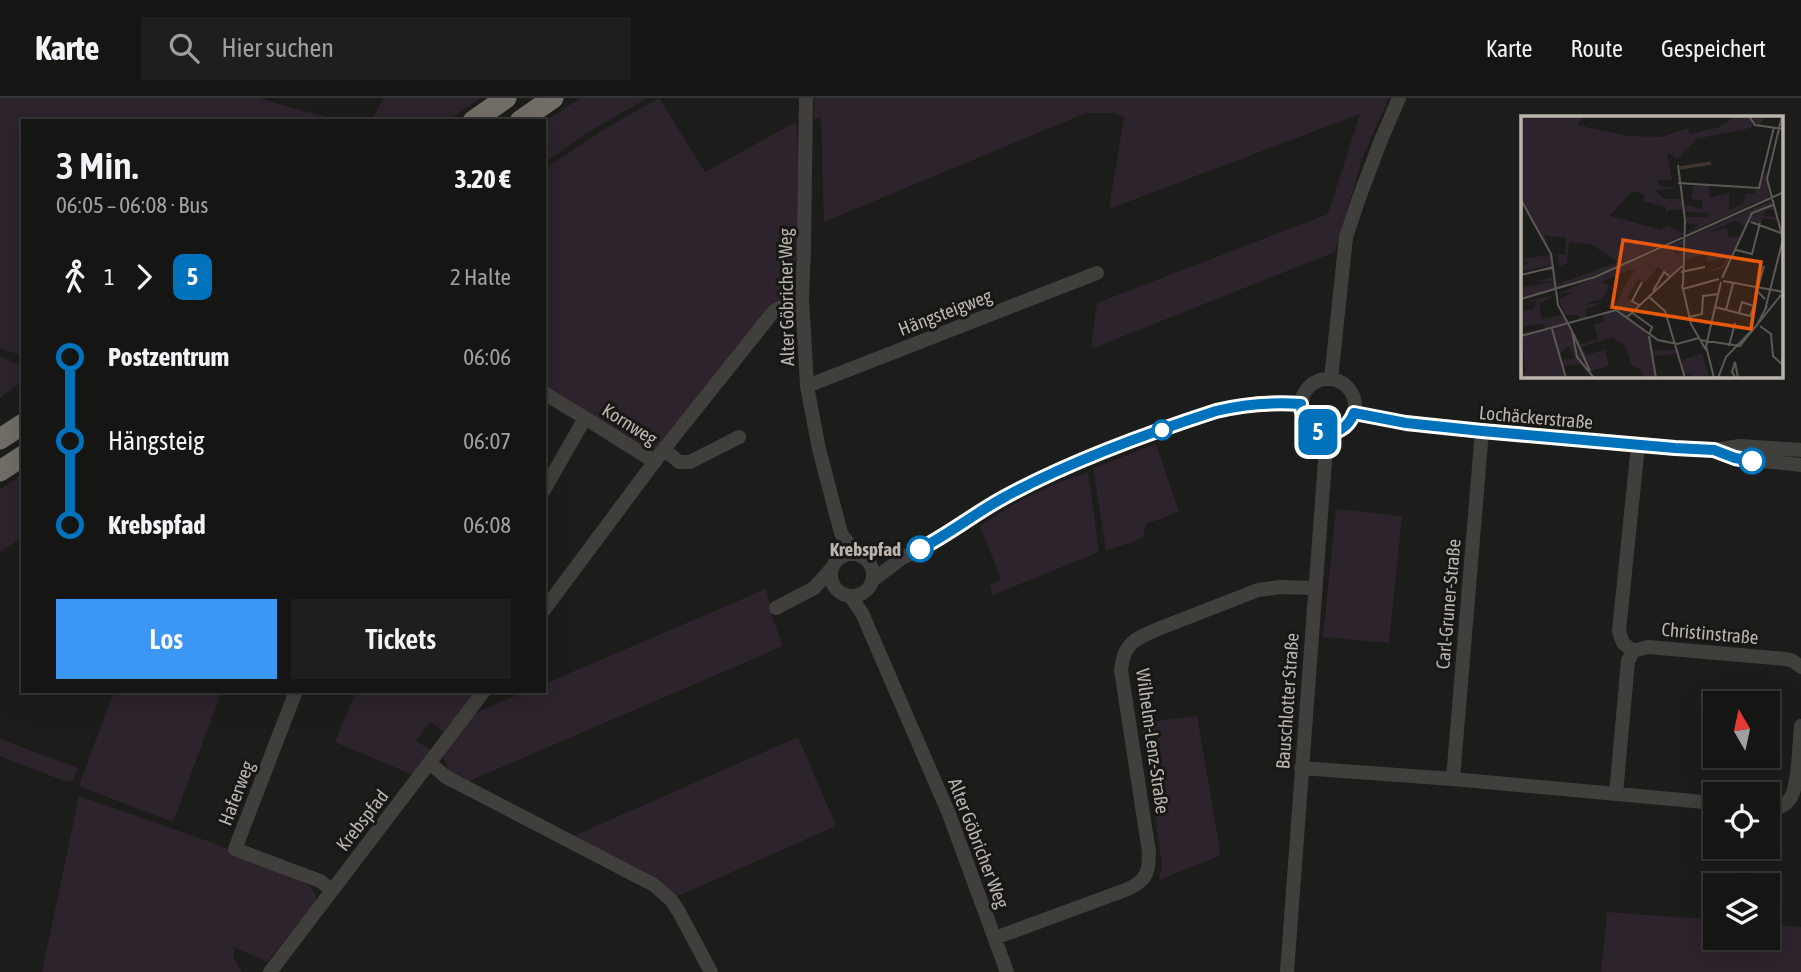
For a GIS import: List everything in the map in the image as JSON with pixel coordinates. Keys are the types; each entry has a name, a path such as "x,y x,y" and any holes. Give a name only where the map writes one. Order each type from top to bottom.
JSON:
{"highway":[{"path":"476,119 506,98"},
{"path":"523,119 553,98"},
{"path":"0,439 21,425"},
{"path":"0,471 21,457"}],"street":[{"name":"Alter Göbricher Weg","path":"806,98 802,306 807,386 819,449 841,533 835,564"},
{"path":"1331,379 1346,237 1376,151 1399,98"},
{"name":"Hängsteigweg","path":"807,386 1097,273"},
{"path":"546,607 664,449 774,312 783,306 802,306"},
{"path":"1331,379 1342,383 1350,391 1355,401 1354,413 1343,429 1335,433 1318,432 1307,424 1301,404 1304,393 1313,384 1331,379"},
{"name":"Kornweg","path":"546,394 655,463"},
{"path":"873,580 902,558 937,540 1001,499 1088,457 1237,405 1301,404"},
{"name":"Lochäckerstraße","path":"1354,413 1406,423 1638,445 1714,450 1740,446 1801,450"},
{"name":"Kornweg","path":"546,486 584,418"},
{"name":"Carl-Gruner-Straße","path":"1453,779 1482,431"},
{"name":"Bauschlotter Straße","path":"1287,972 1327,433"},
{"path":"664,449 679,462 690,462 739,437"},
{"path":"1616,794 1628,661 1633,651 1623,643 1619,631 1638,445"},
{"name":"Lochäckerstraße","path":"1714,450 1735,458 1801,465"},
{"name":"Alter Göbricher Weg","path":"841,533 862,557"},
{"path":"775,608 814,588 835,564 849,554 902,558"},
{"path":"835,564 831,577 836,588 843,594 856,595 870,587 873,580 873,569 862,557"},
{"name":"Wilhelm-Lenz-Straße","path":"995,938 1128,889 1138,884 1149,868 1149,852 1121,670 1123,654 1132,643 1158,629 1258,590 1280,587 1314,588"},
{"path":"814,588 836,588"},
{"name":"Alter Göbricher Weg","path":"856,595 949,814 1007,972"},
{"name":"Christinstraße","path":"1633,651 1648,647 1786,659 1801,667"},
{"name":"Haferweg","path":"295,693 235,849 320,881 332,890"},
{"name":"Krebspfad","path":"270,972 482,693"},
{"path":"1780,806 1793,795 1801,726"},
{"path":"430,763 446,776 654,885 671,900 679,912 711,972"},
{"path":"1301,768 1703,802"}],"shaded area":[{"path":"0,98 258,98 334,119 21,119 21,355 0,348"},
{"path":"383,98 481,98 450,119 373,119"},
{"path":"580,98 648,98 590,131 546,162 546,121"},
{"path":"659,98 705,172 796,122 800,218 794,269 786,289 656,455 546,392 546,168"},
{"path":"814,98 1389,98 1362,159 1335,252 1091,349 1097,303 1328,214 1360,114 1109,209 1124,117 1113,113 1086,113 824,222 821,118 814,119"},
{"path":"0,356 21,365 21,382 0,398"},
{"path":"1156,444 1179,512 1146,524 1143,538 1106,551 1093,468"},
{"path":"1088,472 1099,552 993,595 990,585 1001,579 980,526 1019,501"},
{"path":"21,475 21,538 0,552 0,489"},
{"path":"1336,509 1402,516 1389,643 1323,637"},
{"path":"766,589 783,646 465,783 449,772 443,756 472,714 521,693 546,693 546,683"},
{"path":"113,693 221,693 173,822 81,787 80,783"},
{"path":"355,693 474,693 446,734 430,722 416,741 433,751 415,776 335,742"},
{"path":"1197,716 1219,856 1159,880 1162,865 1141,723"},
{"path":"798,737 836,826 676,897 569,838"},
{"path":"0,739 78,768 73,780 67,782 0,756"},
{"path":"79,796 285,871 312,888 317,900 267,962 234,947 234,959 242,972 42,972"},
{"path":"1607,912 1703,919 1703,950 1780,950 1780,925 1801,927 1801,972 1601,972"}],"bus line":[{"name":"5","path":"920,549 1001,499 1088,457 1237,405 1301,404 1305,421 1311,428 1322,433 1343,429 1354,413 1406,423 1482,431 1714,450 1752,461"}],"place":[{"name":"Krebspfad","path":"920,549"}]}
